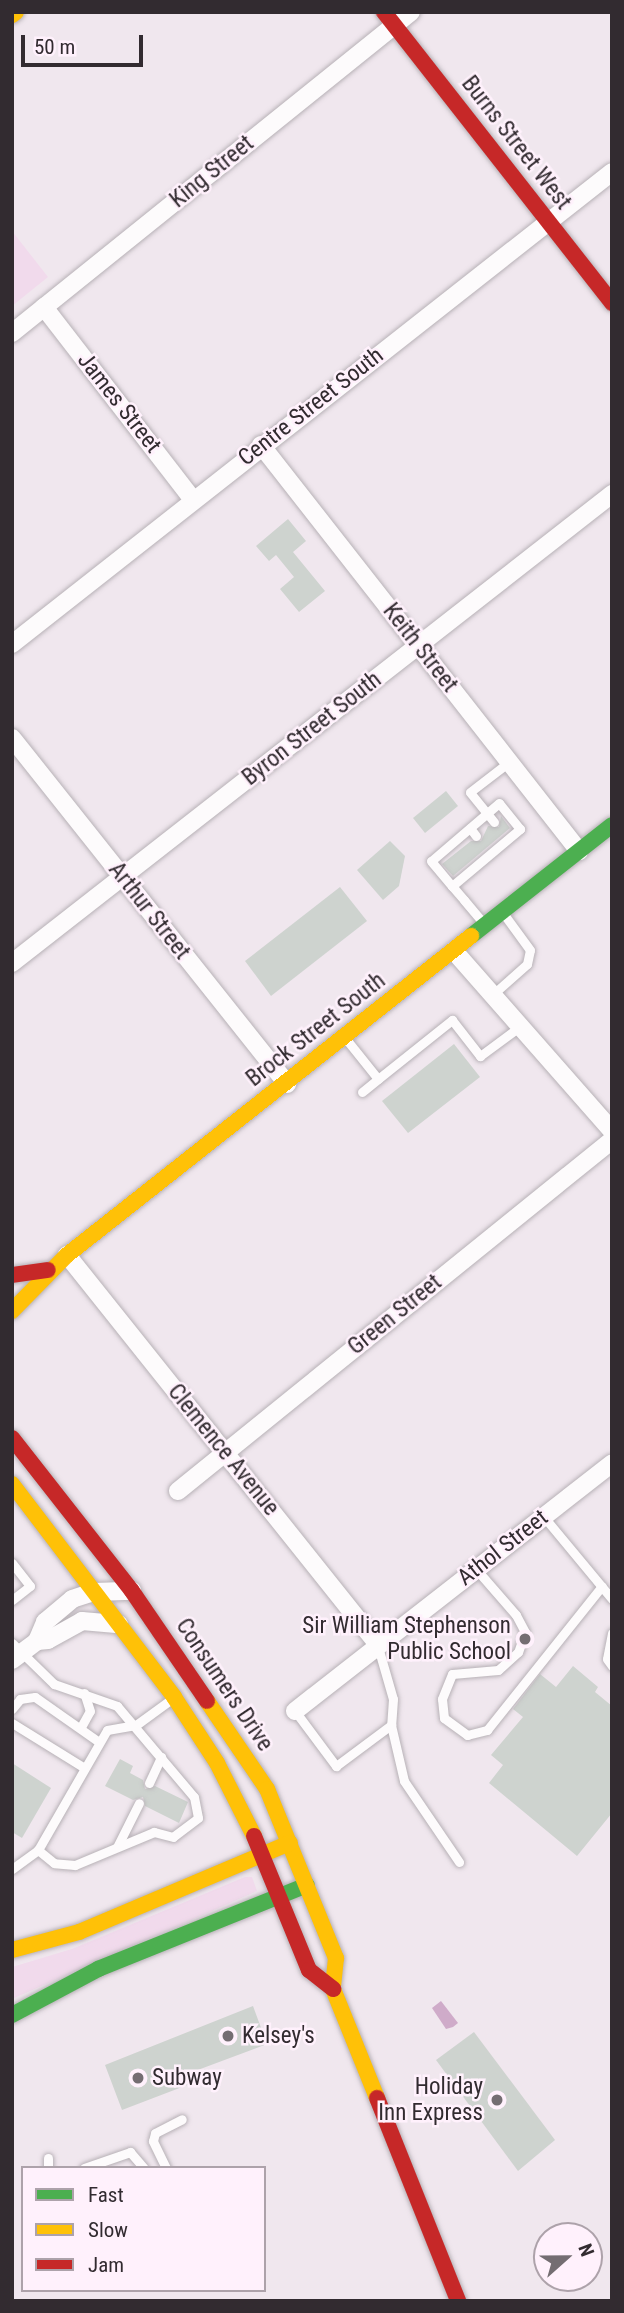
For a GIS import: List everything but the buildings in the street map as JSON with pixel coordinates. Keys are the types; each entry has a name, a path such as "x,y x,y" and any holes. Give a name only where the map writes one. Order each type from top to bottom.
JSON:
{"main road":[{"name":"Burns Street West","path":"389,19 612,303"},
{"name":"Brock Street South","path":"12,1311 32,1294 48,1270 612,825"},
{"path":"12,1275 48,1270"},
{"name":"Consumers Drive","path":"12,1438 132,1591 267,1789 336,1958 333,1989 458,2301"},
{"name":"Consumers Drive","path":"12,1484 174,1697 217,1763 263,1856 309,1970 333,1989"},
{"path":"12,1951 79,1932 290,1843"},
{"path":"12,2015 98,1969 307,1885"}],"street":[{"name":"King Street","path":"12,333 389,19 411,12"},
{"name":"Centre Street South","path":"12,645 261,445 612,172"},
{"name":"James Street","path":"44,307 193,500"},
{"name":"Keith Street","path":"261,445 579,851"},
{"name":"Byron Street South","path":"12,963 612,494"},
{"name":"Arthur Street","path":"12,738 286,1084"},
{"path":"454,951 612,1131"},
{"name":"Green Street","path":"178,1491 612,1140"},
{"name":"Clemence Avenue","path":"67,1255 378,1645"},
{"name":"Athol Street","path":"295,1711 612,1463"},
{"path":"37,1642 45,1622 72,1599 94,1592 132,1591"},
{"path":"15,1652 48,1640 82,1621 118,1623"}],"lane":[{"path":"494,822 470,792 509,762"},
{"path":"452,886 470,867 506,837 520,829 499,803 470,828 455,847 431,861 452,886 485,925"},
{"path":"470,828 476,836"},
{"path":"491,996 527,964 530,950 502,912"},
{"path":"362,1092 452,1020 480,1056 519,1027"},
{"path":"345,1037 378,1079"},
{"path":"544,1517 612,1599"},
{"path":"12,1563 30,1586 12,1600"},
{"path":"476,1569 516,1615 525,1632 518,1651 498,1670 452,1674 442,1699 444,1718 467,1735 487,1730 601,1587"},
{"path":"612,1633 607,1659 612,1666"},
{"path":"378,1645 393,1699 391,1725 404,1781 459,1862"},
{"path":"15,1652 54,1684 117,1706 194,1797 198,1818 173,1837 154,1832 75,1865 54,1863 38,1850"},
{"path":"81,1727 90,1711 84,1693"},
{"path":"12,1709 20,1699 35,1697 99,1742"},
{"path":"12,1869 38,1850 83,1767 107,1730 136,1726 174,1697"},
{"path":"295,1711 336,1766 391,1725"},
{"path":"12,1723 83,1767"},
{"path":"149,1783 161,1757"},
{"path":"117,1847 139,1803"},
{"path":"165,2166 153,2141 155,2133 183,2119"},
{"path":"90,2166 130,2152 142,2166"}],"shaded area":[{"path":"12,231 48,277 12,306"},
{"path":"245,1877 252,1877 257,1891 12,1999 12,1967 72,1949"},
{"path":"441,2001 458,2023 453,2027 446,2029 432,2008"}],"traffic: fast":[{"path":"471,936 612,825"},
{"path":"12,2015 98,1969 307,1885"}],"traffic: slow":[{"path":"12,15 16,12"},
{"path":"12,1311 67,1255 471,936"},
{"path":"12,1484 174,1697 217,1763 254,1836"},
{"path":"207,1701 267,1789 336,1958 333,1989 377,2098"},
{"path":"12,1950 79,1932 290,1843"}],"traffic: jam":[{"path":"384,12 612,303"},
{"path":"12,1275 48,1270"},
{"path":"12,1438 132,1591 207,1701"},
{"path":"254,1836 309,1970 333,1989"},
{"path":"377,2098 458,2301"}],"place":[{"name":"Sir William Stephenson Public School","path":"525,1639"},
{"name":"Kelsey's","path":"228,2036"},
{"name":"Subway","path":"138,2078"},
{"name":"Holiday Inn Express","path":"497,2100"}]}
